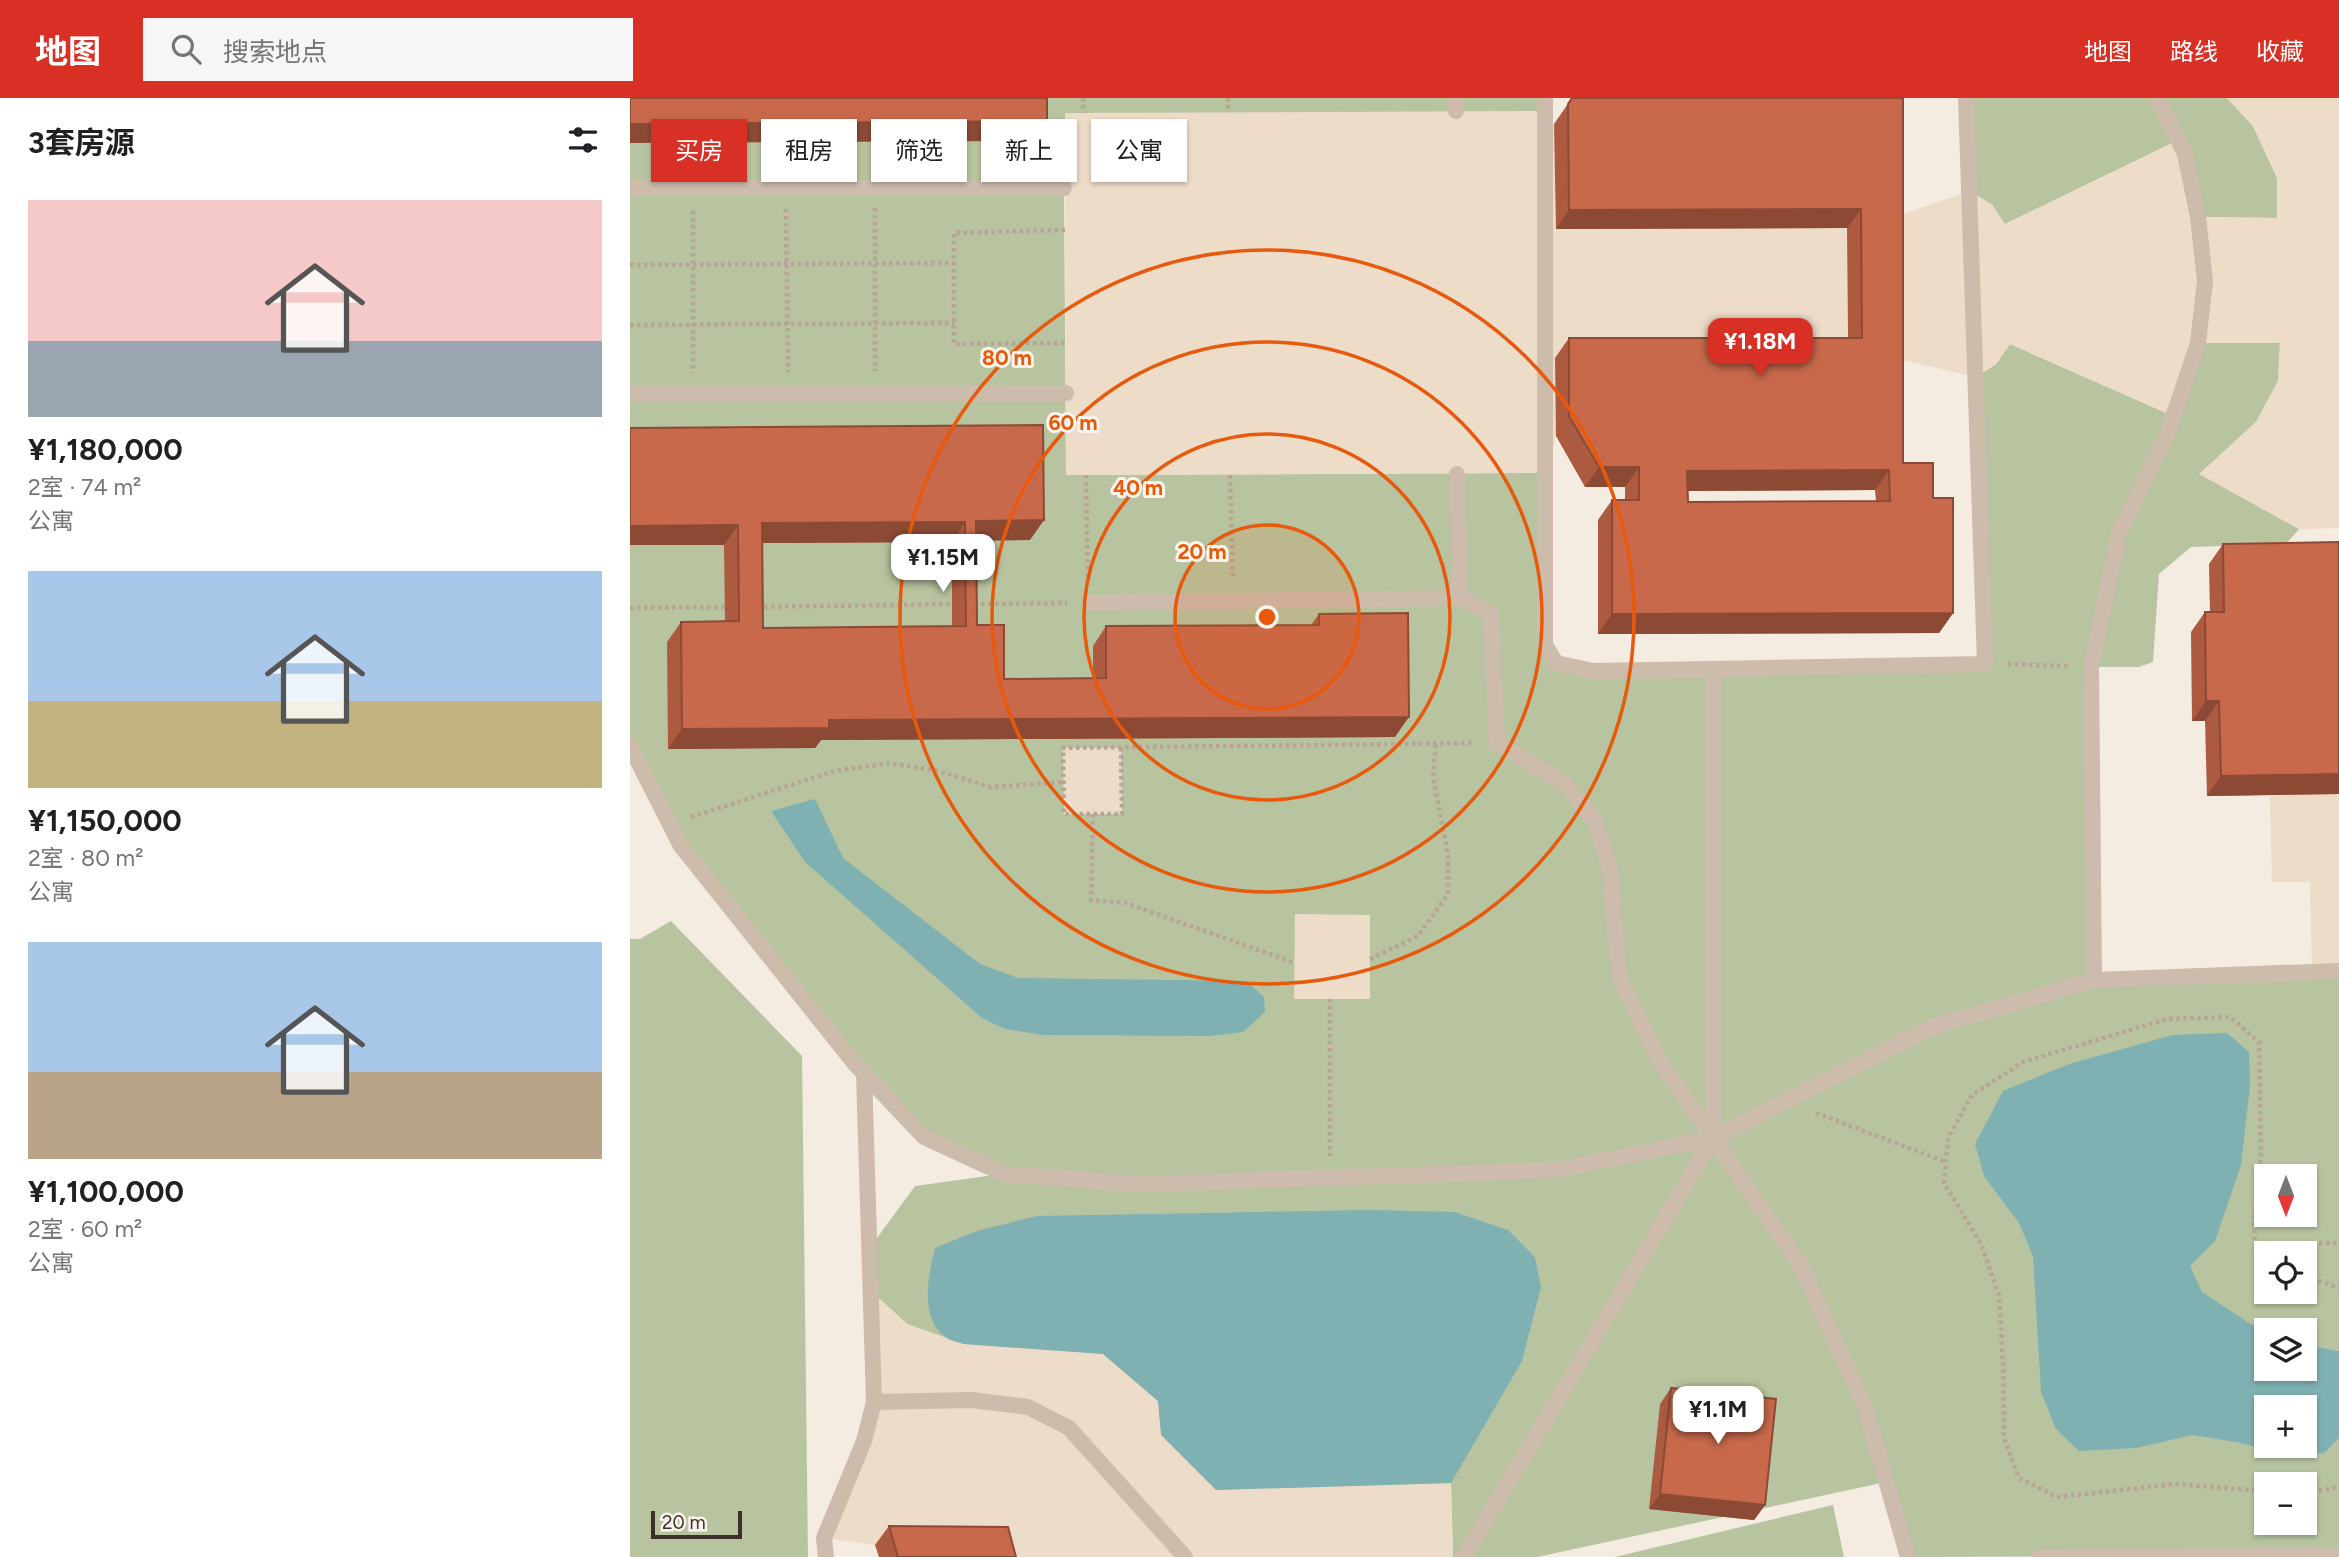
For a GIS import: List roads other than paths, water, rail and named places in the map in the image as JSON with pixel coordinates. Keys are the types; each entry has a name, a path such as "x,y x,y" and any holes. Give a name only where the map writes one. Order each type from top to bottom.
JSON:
{"lane":[{"path":"1545,98 1545,645 1556,663 1593,671 1985,664 1966,98"},
{"path":"2094,980 2091,667 2119,533 2167,435 2198,343 2205,281 2198,217 2185,154 2157,98"},
{"path":"630,188 1064,188"},
{"path":"630,394 1066,393"},
{"path":"1457,474 1460,597"},
{"path":"1089,603 1460,597 1491,614 1497,743 1564,783 1595,820 1610,870 1619,976 1659,1060 1801,1266 1865,1406 1908,1557"},
{"path":"1464,1557 1713,1138 1713,670"},
{"path":"630,746 681,846 864,1073 924,1136 1004,1174 1141,1184 1556,1170 1713,1138 1932,1027 2094,980 2339,971"},
{"path":"826,1557 824,1538 864,1441 874,1402 864,1073"},
{"path":"874,1402 972,1400 1028,1406 1069,1428 1185,1557"},
{"path":"2040,1557 2339,1555"}],"water":[{"path":"815,799 843,858 980,964 1018,978 1246,981 1264,997 1265,1012 1243,1032 1209,1036 1043,1035 1005,1029 982,1018 805,862 771,811"},
{"path":"2227,1033 2249,1052 2250,1086 2241,1165 2215,1241 2190,1266 2202,1292 2254,1326 2254,1381 2317,1381 2317,1347 2339,1351 2339,1438 2324,1453 2317,1453 2317,1395 2254,1395 2254,1446 2192,1435 2136,1448 2079,1451 2056,1429 2041,1392 2033,1256 2019,1223 1984,1176 1975,1144 2003,1091 2069,1064 2173,1035"},
{"path":"1372,1210 1455,1212 1508,1230 1535,1257 1541,1287 1522,1361 1451,1483 1216,1490 1161,1435 1158,1401 1103,1354 963,1344 949,1339 938,1330 929,1309 928,1284 935,1248 977,1231 1037,1216"}]}
